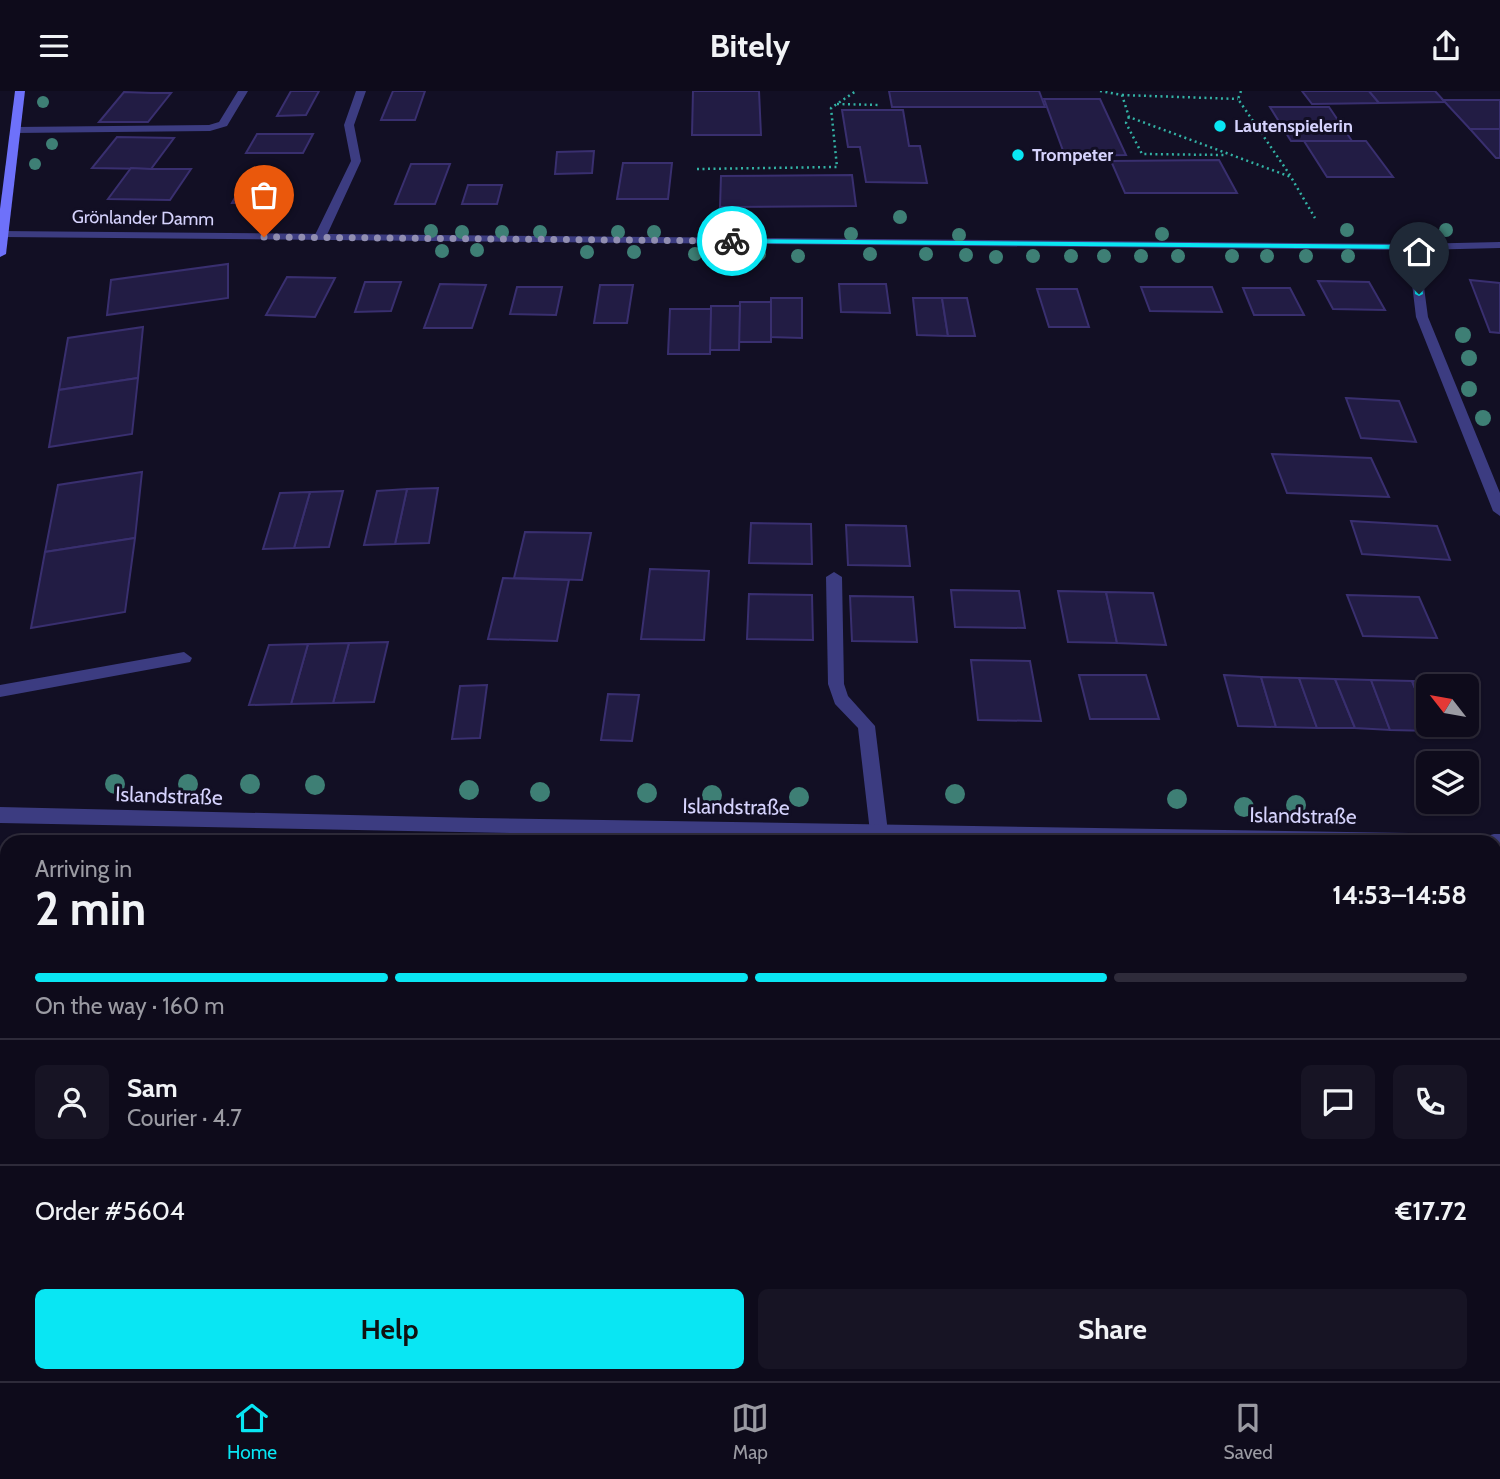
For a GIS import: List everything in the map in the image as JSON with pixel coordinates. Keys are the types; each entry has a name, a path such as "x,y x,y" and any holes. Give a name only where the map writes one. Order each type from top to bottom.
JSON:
{"street":[{"path":"0,254 20,91"},
{"path":"16,130 210,128 223,124 243,91"},
{"path":"320,237 356,161 349,125 361,91"},
{"name":"Grönlander Damm","path":"4,234 1413,247 1500,245"},
{"path":"1413,247 1422,317 1500,511"},
{"path":"834,577 836,684 841,699 866,726 879,832"},
{"path":"0,691 184,657"},
{"name":"Islandstraße","path":"0,815 466,826 1057,835"}],"path":[{"path":"696,169 837,167 831,108 856,91"},
{"path":"1100,91 1122,95 1238,99"},
{"path":"1238,99 1241,91"},
{"path":"1122,95 1129,117 1126,123 1142,154 1230,155"},
{"path":"1238,99 1291,177 1330,246"},
{"path":"836,104 881,105"},
{"path":"1129,117 1291,177"}],"building":[{"path":"291,91 319,91 306,115 277,116"},
{"path":"393,91 425,91 415,120 381,120"},
{"path":"693,91 759,91 761,135 692,135"},
{"path":"889,91 1039,91 1045,107 892,107"},
{"path":"1302,91 1369,91 1379,103 1312,104"},
{"path":"1369,91 1435,91 1445,102 1379,103"},
{"path":"124,92 171,93 148,122 99,122"},
{"path":"1044,99 1100,99 1126,155 1065,156"},
{"path":"1443,100 1500,100 1500,129 1470,129"},
{"path":"1270,107 1329,107 1352,141 1291,141"},
{"path":"842,110 903,110 909,146 920,146 927,183 866,182 860,147 848,147"},
{"path":"1470,129 1500,129 1500,158 1496,158"},
{"path":"257,134 313,134 303,153 246,153"},
{"path":"117,137 174,138 151,169 92,168"},
{"path":"1304,141 1366,141 1393,177 1327,177"},
{"path":"594,151 592,173 555,174 557,152"},
{"path":"1219,160 1237,193 1125,193 1111,161"},
{"path":"623,163 672,163 668,199 617,199"},
{"path":"411,164 450,164 435,204 395,204"},
{"path":"131,168 191,169 170,200 108,199"},
{"path":"852,175 856,206 720,207 721,176"},
{"path":"245,180 288,180 276,202 232,203"},
{"path":"468,185 502,185 497,204 462,204"},
{"path":"228,264 228,298 107,315 111,280"},
{"path":"287,277 335,278 315,317 266,315"},
{"path":"1470,280 1500,283 1500,333 1490,332"},
{"path":"1318,281 1369,282 1385,310 1333,309"},
{"path":"365,282 401,282 391,311 355,312"},
{"path":"440,284 486,285 472,328 424,328"},
{"path":"839,284 886,284 890,313 841,312"},
{"path":"600,285 633,285 627,323 594,323"},
{"path":"517,287 562,287 556,315 510,314"},
{"path":"1141,287 1212,287 1222,312 1150,311"},
{"path":"1243,288 1290,288 1304,315 1254,315"},
{"path":"1037,289 1077,289 1089,327 1049,327"},
{"path":"771,298 802,298 802,338 770,337"},
{"path":"913,298 942,298 948,336 917,335"},
{"path":"942,298 967,298 975,336 948,336"},
{"path":"740,302 771,302 771,342 738,342"},
{"path":"711,306 740,306 739,350 709,350"},
{"path":"670,309 711,309 710,354 668,354"},
{"path":"143,327 138,378 59,390 68,338"},
{"path":"138,378 132,434 49,447 59,390"},
{"path":"1346,398 1399,401 1416,442 1361,438"},
{"path":"1272,454 1371,458 1389,497 1287,493"},
{"path":"142,472 135,538 45,552 58,485"},
{"path":"438,488 429,543 395,544 407,489"},
{"path":"407,489 395,544 364,545 377,491"},
{"path":"343,491 329,547 294,548 310,492"},
{"path":"310,492 294,548 263,549 280,493"},
{"path":"1351,521 1437,526 1450,560 1362,554"},
{"path":"751,523 811,524 812,564 749,563"},
{"path":"846,525 906,526 910,566 848,565"},
{"path":"525,532 591,533 582,580 514,578"},
{"path":"135,538 125,612 31,628 45,552"},
{"path":"650,569 709,571 704,640 641,639"},
{"path":"503,578 569,580 557,641 488,639"},
{"path":"951,590 1019,591 1025,628 955,627"},
{"path":"1058,591 1106,592 1117,643 1068,642"},
{"path":"1106,592 1153,593 1166,645 1117,643"},
{"path":"749,594 812,595 813,640 747,639"},
{"path":"1347,595 1419,597 1437,638 1363,636"},
{"path":"850,596 913,597 917,642 852,641"},
{"path":"388,642 374,702 333,703 349,643"},
{"path":"349,643 333,703 291,704 308,644"},
{"path":"308,644 291,704 249,705 269,645"},
{"path":"971,660 1030,661 1041,721 978,720"},
{"path":"1079,675 1146,675 1159,719 1090,719"},
{"path":"1224,675 1261,677 1276,727 1238,726"},
{"path":"1261,677 1299,678 1317,728 1276,727"},
{"path":"1299,678 1335,679 1355,728 1317,728"},
{"path":"1335,679 1371,680 1390,730 1355,728"},
{"path":"1371,680 1412,681 1416,691 1416,731 1390,730"},
{"path":"487,685 480,738 452,739 460,686"},
{"path":"608,694 639,695 632,741 601,740"}],"way so far":[{"path":"264,237 732,241"}],"place":[{"name":"Lautenspielerin","path":"1220,126"},
{"name":"Trompeter","path":"1018,155"}],"route":[{"path":"732,241 1413,247 1419,294"}]}
